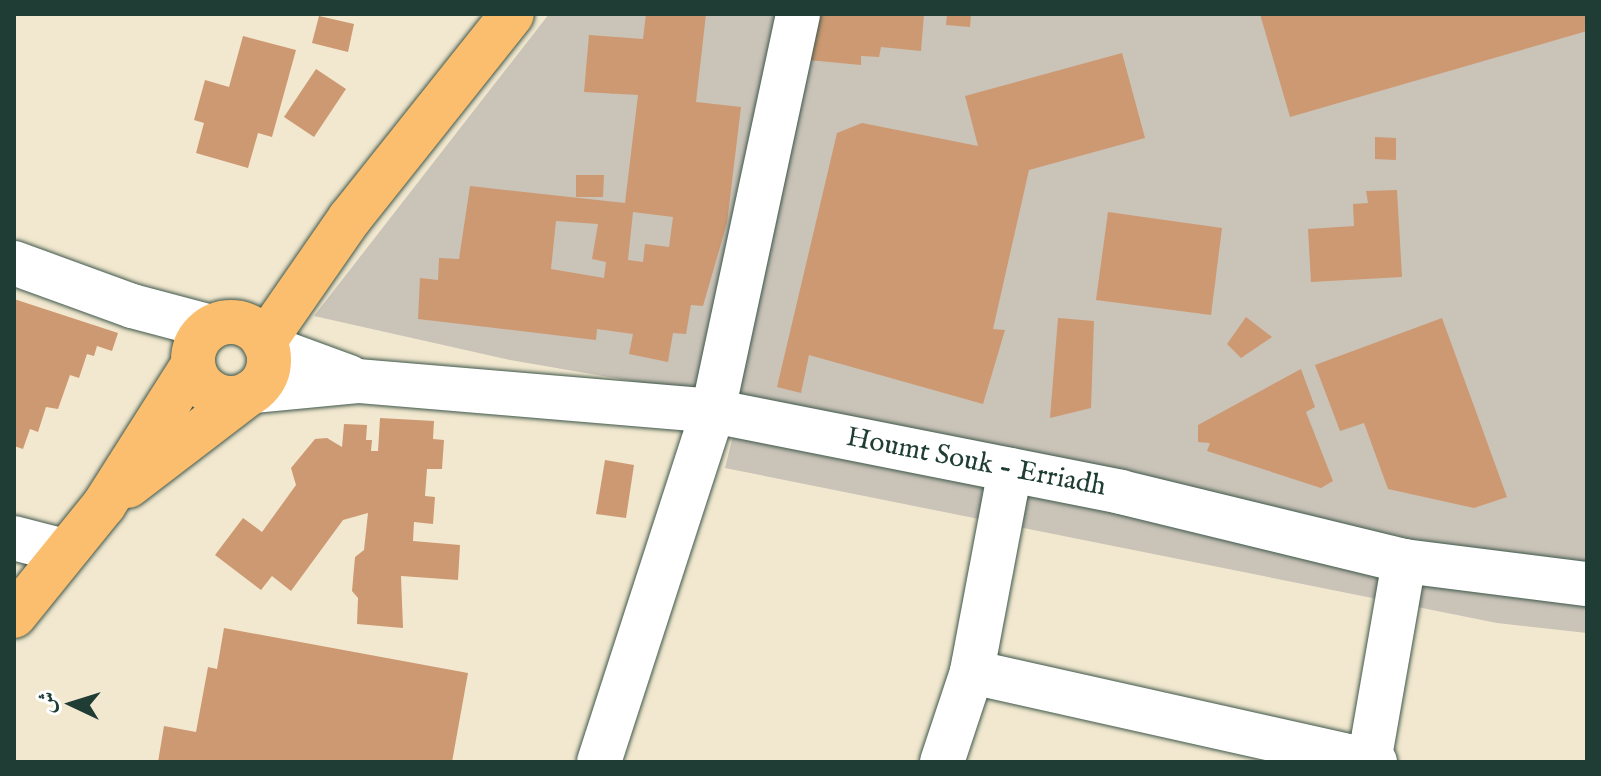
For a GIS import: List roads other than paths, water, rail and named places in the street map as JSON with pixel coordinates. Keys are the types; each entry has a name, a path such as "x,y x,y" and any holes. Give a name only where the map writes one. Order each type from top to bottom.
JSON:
{"main road":[{"path":"14,616 104,505 227,343 350,218 512,14"},
{"path":"227,343 206,389 221,397 250,393"},
{"path":"104,505 250,393 267,372 227,343"}],"street":[{"path":"599,762 713,411 798,14"},
{"path":"14,263 227,343 358,381"},
{"path":"250,393 358,381"},
{"name":"Houmt Souk - Erriadh","path":"358,381 713,411 1121,492 1404,561 1587,584"},
{"path":"942,762 972,672 1010,470"},
{"path":"14,538 64,551"},
{"path":"972,672 1371,762 1404,561"}]}
